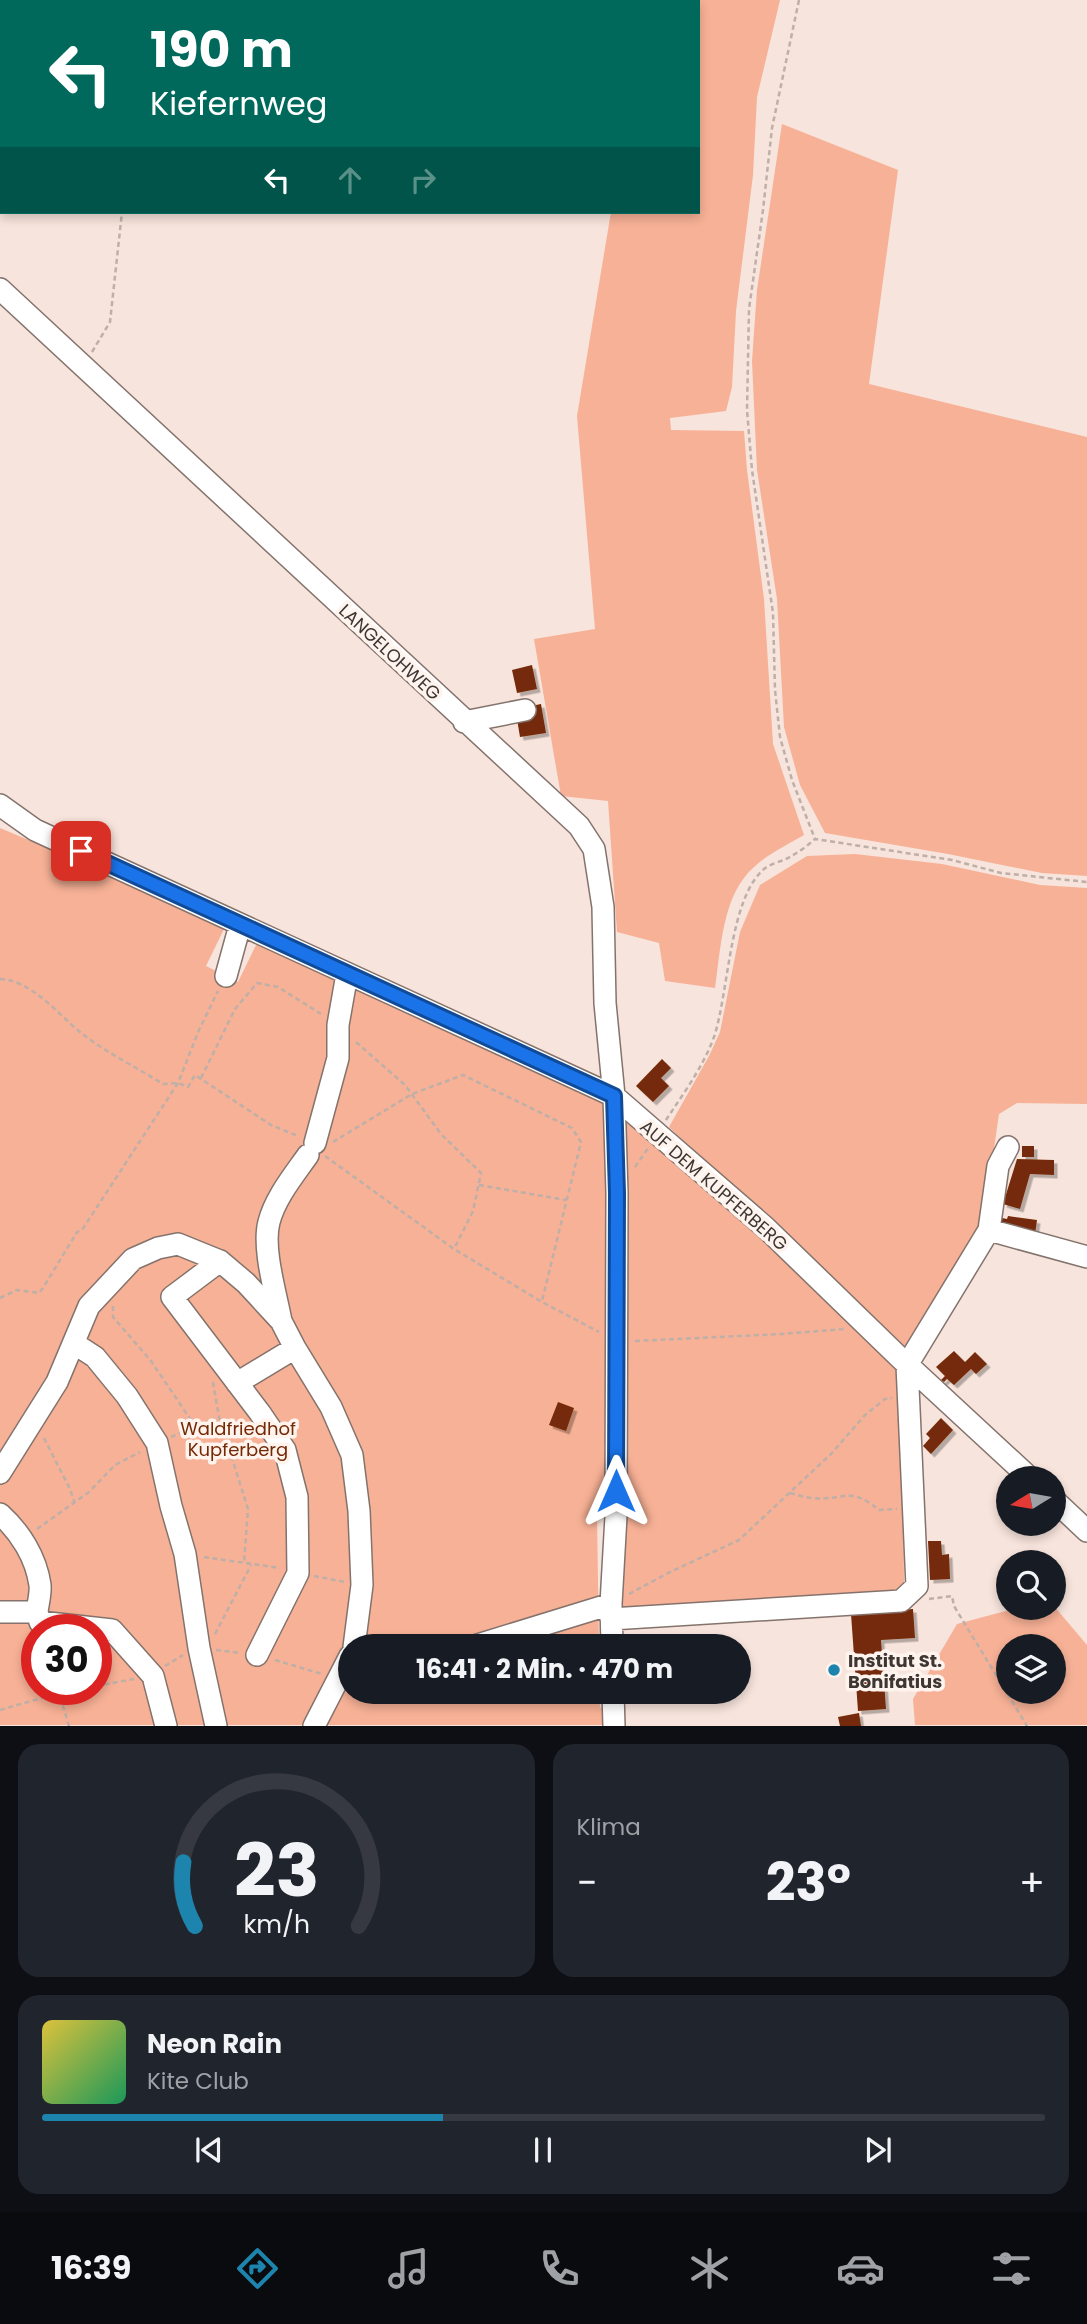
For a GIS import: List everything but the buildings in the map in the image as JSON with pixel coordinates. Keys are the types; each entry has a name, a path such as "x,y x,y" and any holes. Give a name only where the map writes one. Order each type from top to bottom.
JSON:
{"street":[{"name":"LANGELOHWEG","path":"0,289 579,826 594,849 603,907 605,1003 614,1096"},
{"path":"464,722 525,710"},
{"path":"0,805 35,830 614,1096"},
{"path":"226,976 240,925"},
{"path":"281,1321 268,1255 269,1223 283,1191 313,1150 338,1058 338,1025 347,974"},
{"name":"AUF DEM KUPFERBERG","path":"614,1096 766,1228 1017,1466"},
{"name":"AUF DEM KUPFERBERG","path":"612,1634 616,1516 617,1193 614,1096"},
{"path":"523,1634 611,1612 901,1601 917,1586 908,1365 989,1230 998,1166 1008,1147"},
{"path":"989,1230 1087,1257"},
{"path":"0,1473 57,1382 89,1306 132,1259 158,1248 178,1244 220,1261 246,1283 281,1321 331,1407 352,1455 359,1511 362,1585 356,1634"},
{"path":"220,1261 173,1297 285,1450 297,1497 289,1570 257,1655"},
{"path":"75,1344 94,1357 127,1396 157,1443 185,1554 199,1648 216,1726"},
{"path":"237,1383 295,1348"},
{"path":"1066,1511 1087,1531"},
{"path":"0,1514 23,1539 30,1554 40,1586 37,1612 40,1622 112,1630 153,1676 166,1726"},
{"path":"0,1612 37,1612"},
{"path":"314,1726 338,1688"},
{"path":"613,1704 614,1726"}],"path":[{"path":"799,0 772,128 764,210 749,309 747,410 752,470 773,613 775,690 780,737 792,780 815,839"},
{"path":"80,364 95,349 110,321 122,214"},
{"path":"617,1193 702,1063 714,1036 737,923 746,894 764,869 802,850 815,839 952,860 1001,873 1087,882"},
{"path":"0,1298 17,1290 39,1293 178,1083 199,1030 226,976"},
{"path":"0,979 7,979 43,997 81,1033 163,1084 178,1083 188,1087 195,1075 201,1078 313,1150 454,1249 542,1302 616,1341 781,1334 869,1327"},
{"path":"201,1078 234,1009 257,983 278,987 338,1025 405,1084 441,1134 481,1173 473,1211 454,1249"},
{"path":"313,1150 412,1094 463,1075 572,1128 580,1142 542,1302"},
{"path":"478,1185 566,1200"},
{"path":"113,1301 113,1317 151,1361 196,1426"},
{"path":"218,1359 211,1372 219,1417 248,1509 244,1563"},
{"path":"611,1612 668,1573 739,1540 831,1454 865,1415 885,1399 911,1397"},
{"path":"23,1539 89,1492 115,1465 157,1443 219,1417"},
{"path":"34,1419 74,1501"},
{"path":"790,1493 815,1499 842,1495 865,1498 879,1510 914,1508"},
{"path":"185,1554 289,1570 362,1585"},
{"path":"212,1639 251,1565"},
{"path":"901,1601 952,1596 954,1606 1027,1726"},
{"path":"0,1710 21,1703"},
{"path":"62,1705 69,1726"}],"green space":[{"path":"700,0 780,0 757,97 753,175 736,311 732,387 726,411 670,418 671,430 744,431 764,599 773,744 804,835 759,862 735,892 725,923 715,988 665,981 659,943 617,932 608,801 561,796 534,639 595,629 577,416 611,214 700,214"},
{"path":"782,124 898,170 869,384 1087,437 1087,876 1042,873 825,833 800,785 784,727 777,599 757,470 752,361 757,290"},
{"name":"Waldfriedhof Kupferberg","path":"0,828 347,974 626,1112 902,1372 904,1582 893,1592 620,1614 621,1513 597,1516 599,1634 338,1634 338,1704 600,1704 606,1712 606,1725 0,1725","holes":["225,927 257,943 238,982 206,966"]},
{"path":"855,854 942,864 1040,885 1087,888 1087,1104 1017,1103 999,1114 982,1231 903,1354 669,1127 720,1032 740,932 760,885 807,856"},
{"path":"996,1614 996,1620 1066,1620 1087,1645 1087,1725 915,1725 913,1699 957,1624"}],"place":[{"name":"Institut St. Bonifatius","path":"834,1670"}],"route":[{"path":"81,851 614,1096 617,1193 616,1491"}]}
